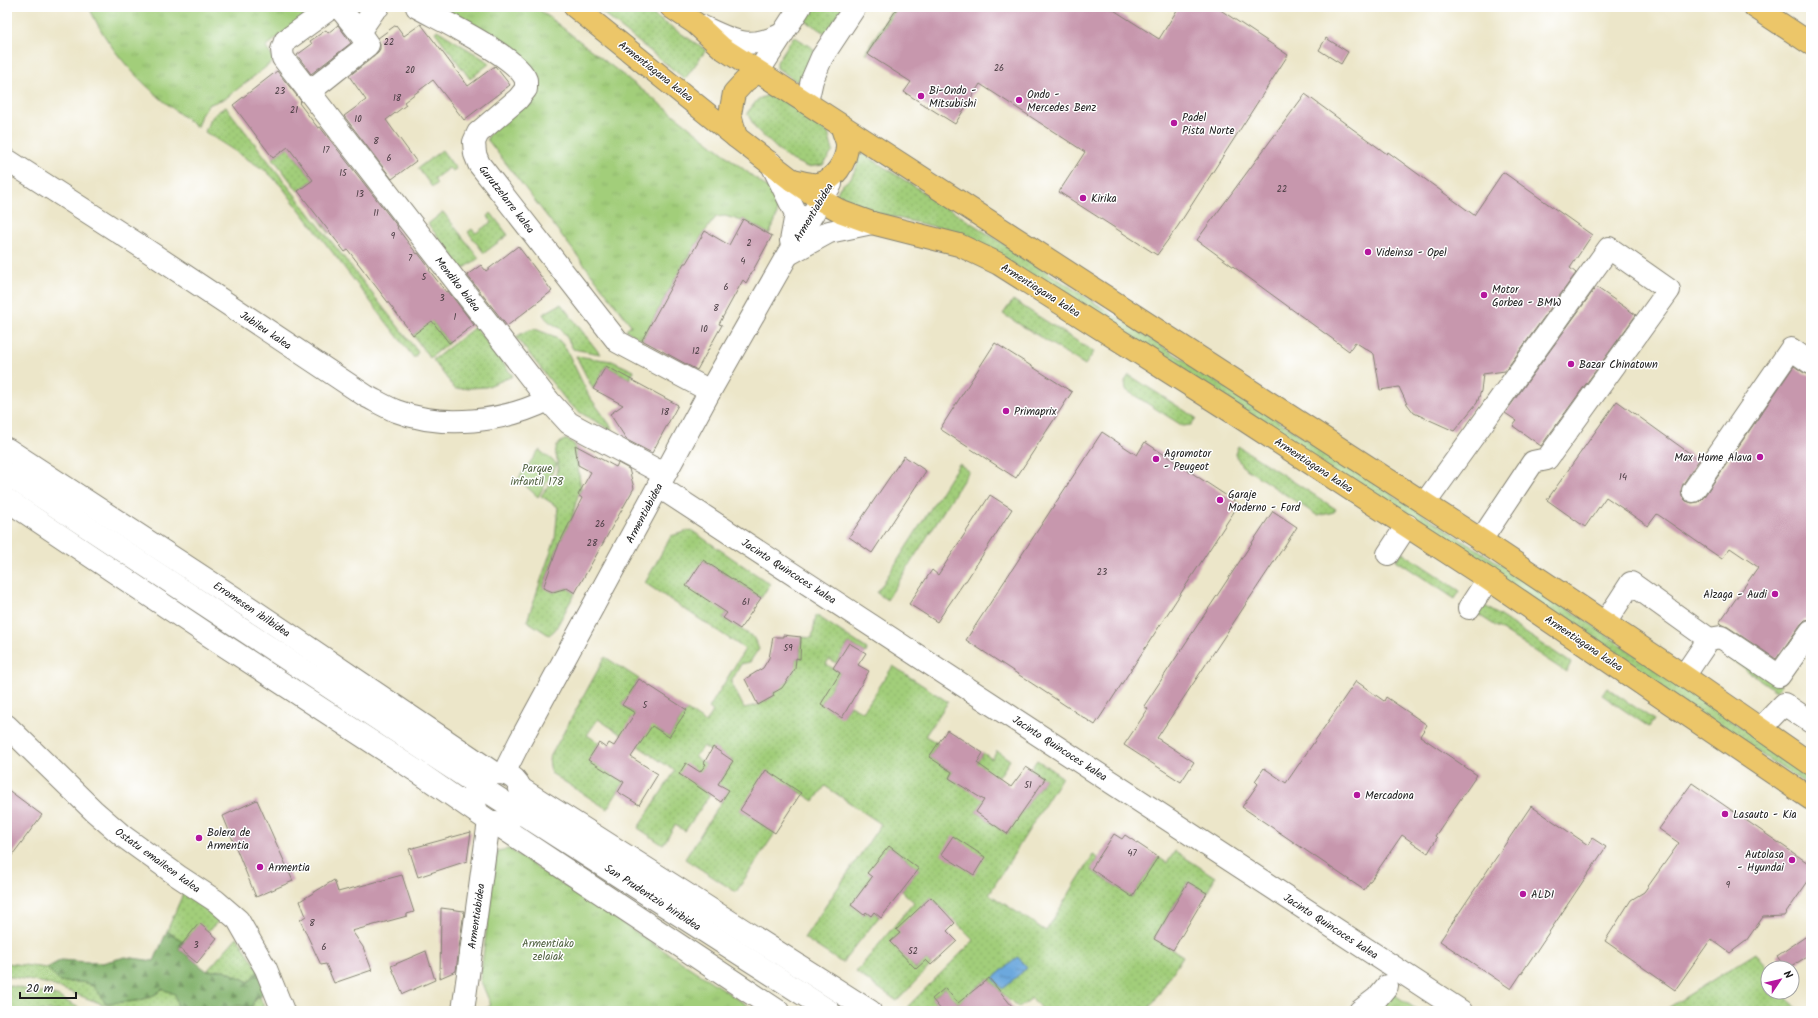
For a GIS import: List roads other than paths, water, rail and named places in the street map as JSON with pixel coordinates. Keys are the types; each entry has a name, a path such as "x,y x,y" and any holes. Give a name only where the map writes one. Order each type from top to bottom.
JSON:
{"main road":[{"name":"Armentiagana kalea","path":"575,7 736,137 792,180 821,200 842,212 872,223 959,246 999,264 1407,525 1811,799"},
{"path":"671,7 695,23 722,48 758,72 807,102 842,127 1425,503 1684,676 1811,764"},
{"path":"1755,7 1811,44"},
{"path":"736,137 730,114 734,93 745,81 758,72"},
{"path":"839,170 845,158 847,144 842,127"},
{"name":"Armentiagana kalea","path":"792,180 816,184 828,179 839,170"}],"street":[{"name":"Mendiko bidea","path":"332,7 285,41 282,50 283,58 548,400 569,424 661,480"},
{"path":"309,92 368,45 339,7"},
{"path":"359,32 378,7"},
{"name":"Gurutzelarre kalea","path":"417,7 486,44 516,67 526,80 526,89 518,99 478,133 474,142 474,154 479,164 618,342 710,391"},
{"path":"758,72 800,7"},
{"path":"807,102 812,80 822,57 855,7"},
{"path":"695,23 728,39 754,44 769,41 782,34"},
{"name":"Jubileu kalea","path":"7,160 145,249 366,396 395,411 414,417 450,421 485,418 511,413 532,408 548,400"},
{"name":"Armentiabidea","path":"771,163 796,214 788,254"},
{"name":"Armentiabidea","path":"463,1011 486,818 472,798 492,777 520,741 710,391 788,254 839,170"},
{"name":"Armentiabidea","path":"788,254 828,232 872,223"},
{"path":"1425,503 1609,248 1669,290 1547,459 1533,462 1481,540"},
{"path":"1693,491 1791,349 1811,363"},
{"name":"Erromesen ibilbidea","path":"7,449 256,612 492,777"},
{"name":"Erromesen ibilbidea","path":"7,474 492,777"},
{"name":"Jacinto Quincoces kalea","path":"661,480 1461,1011"},
{"path":"7,500 778,1011"},
{"path":"1388,554 1407,525"},
{"path":"1469,608 1488,579"},
{"path":"1605,623 1631,584 1709,639 1721,637 1779,676 1811,631"},
{"path":"1684,676 1709,639"},
{"path":"1760,729 1784,704 1811,722"},
{"name":"Ostatu emaileen kalea","path":"7,726 94,811 124,837 216,901 238,920 266,969 283,1011"},
{"name":"San Prudentzio hiribidea","path":"492,777 514,779 520,788 870,1011"},
{"name":"San Prudentzio hiribidea","path":"492,777 519,810 829,1011"},
{"path":"486,818 500,822 511,818 519,810 522,799 520,788"},
{"path":"1360,1011 1377,998 1387,986"}],"water":[{"path":"1018,957 1027,968 1002,989 993,978"}],"place":[{"name":"Bi-Ondo - Mitsubishi","path":"921,96"},
{"name":"Ondo - Mercedes Benz","path":"1019,100"},
{"name":"Padel Pista Norte","path":"1174,123"},
{"name":"Kirika","path":"1083,198"},
{"name":"Videinsa - Opel","path":"1368,252"},
{"name":"Motor Gorbea - BMW","path":"1484,295"},
{"name":"Bazar Chinatown","path":"1571,364"},
{"name":"Primaprix","path":"1006,411"},
{"name":"Max Home Alava","path":"1760,457"},
{"name":"Agromotor - Peugeot","path":"1156,459"},
{"name":"Garaje Moderno - Ford","path":"1220,500"},
{"name":"Alzaga - Audi","path":"1775,594"},
{"name":"Mercadona","path":"1357,795"},
{"name":"Lasauto - Kia","path":"1725,814"},
{"name":"Bolera de Armentia","path":"199,838"},
{"name":"Autolasa - Hyundai","path":"1792,860"},
{"name":"Armentia","path":"260,867"},
{"name":"ALDI","path":"1523,894"}],"park label":[{"name":"Parque infantil 178","path":"537,474"},
{"name":"Armentiako zelaiak","path":"548,949"}]}
